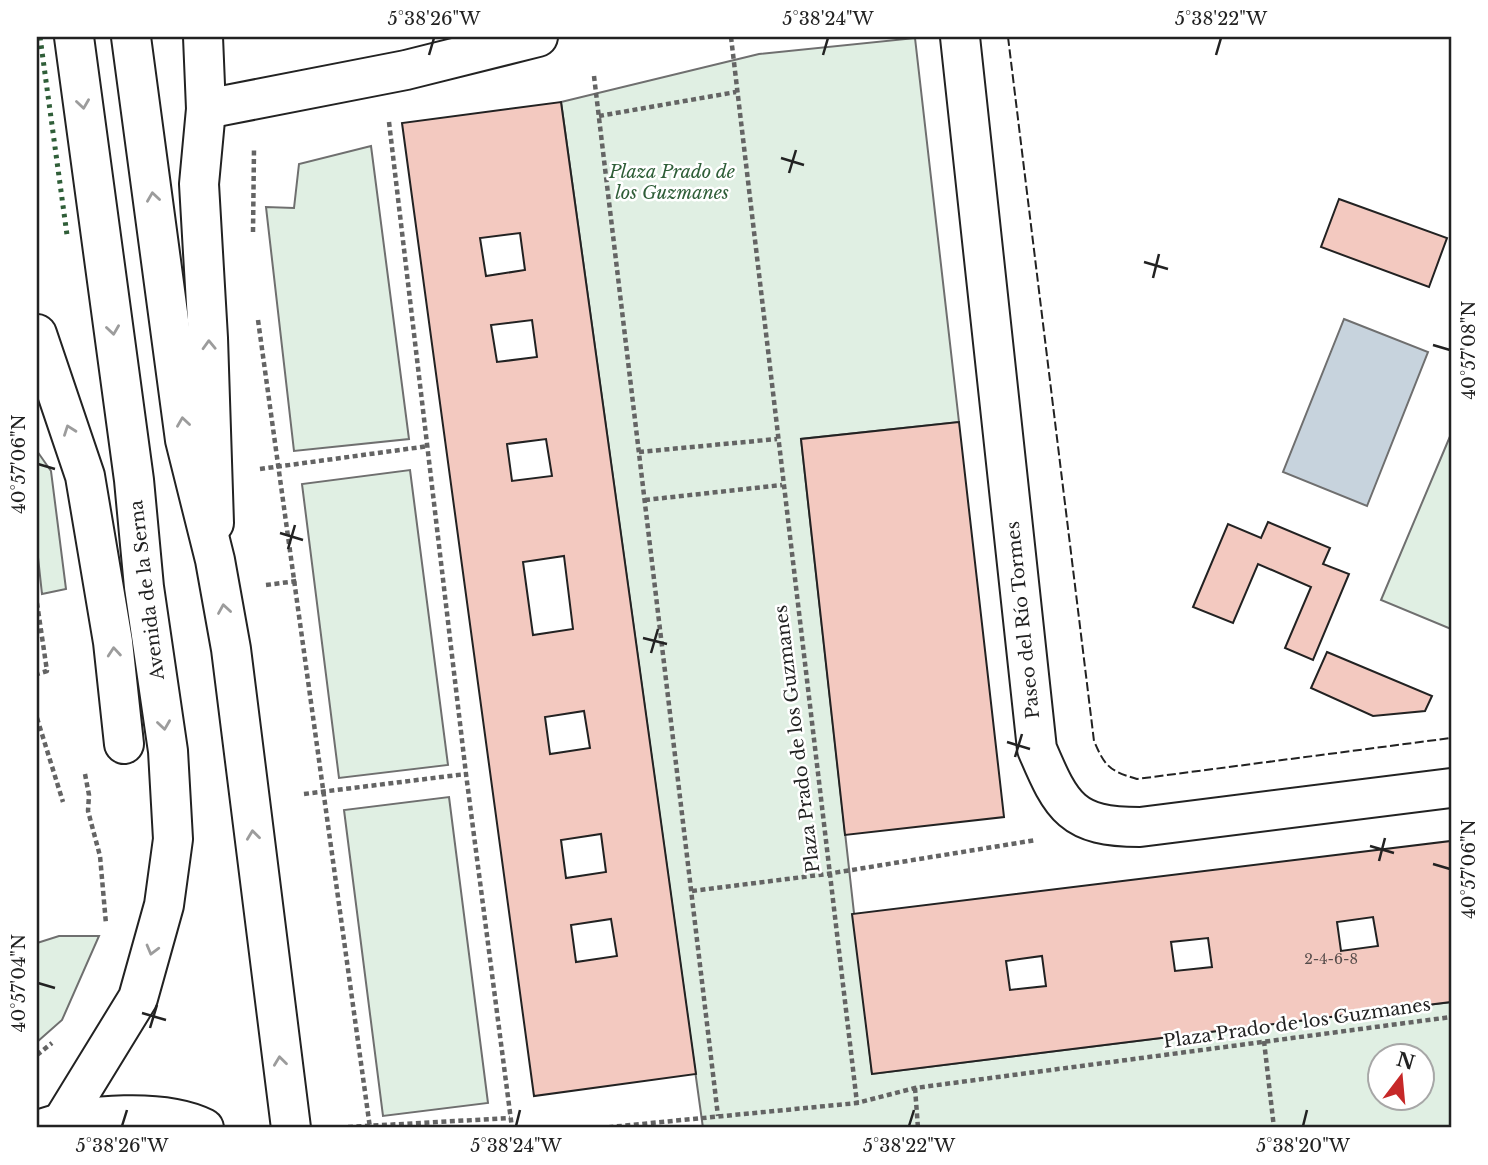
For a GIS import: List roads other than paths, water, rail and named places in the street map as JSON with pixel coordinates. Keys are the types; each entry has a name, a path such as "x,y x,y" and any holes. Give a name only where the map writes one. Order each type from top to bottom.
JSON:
{"main road":[{"name":"Avenida de la Serna","path":"53,1125 138,998 164,905 173,839 168,751 144,587 134,480 74,37"},
{"path":"131,37 185,440 215,560 230,649 291,1128"},
{"path":"203,37 206,108 200,184 215,560"},
{"path":"206,108 407,70 538,37"},
{"name":"Paseo del Río Tormes","path":"960,37 1037,749 1051,783 1068,808 1090,822 1112,827 1140,827 1451,788"},
{"path":"38,340 85,476 113,642 124,744"},
{"path":"53,1125 131,1114 204,1128"}],"park label":[{"name":"Plaza Prado de los Guzmanes","path":"672,182"}]}
